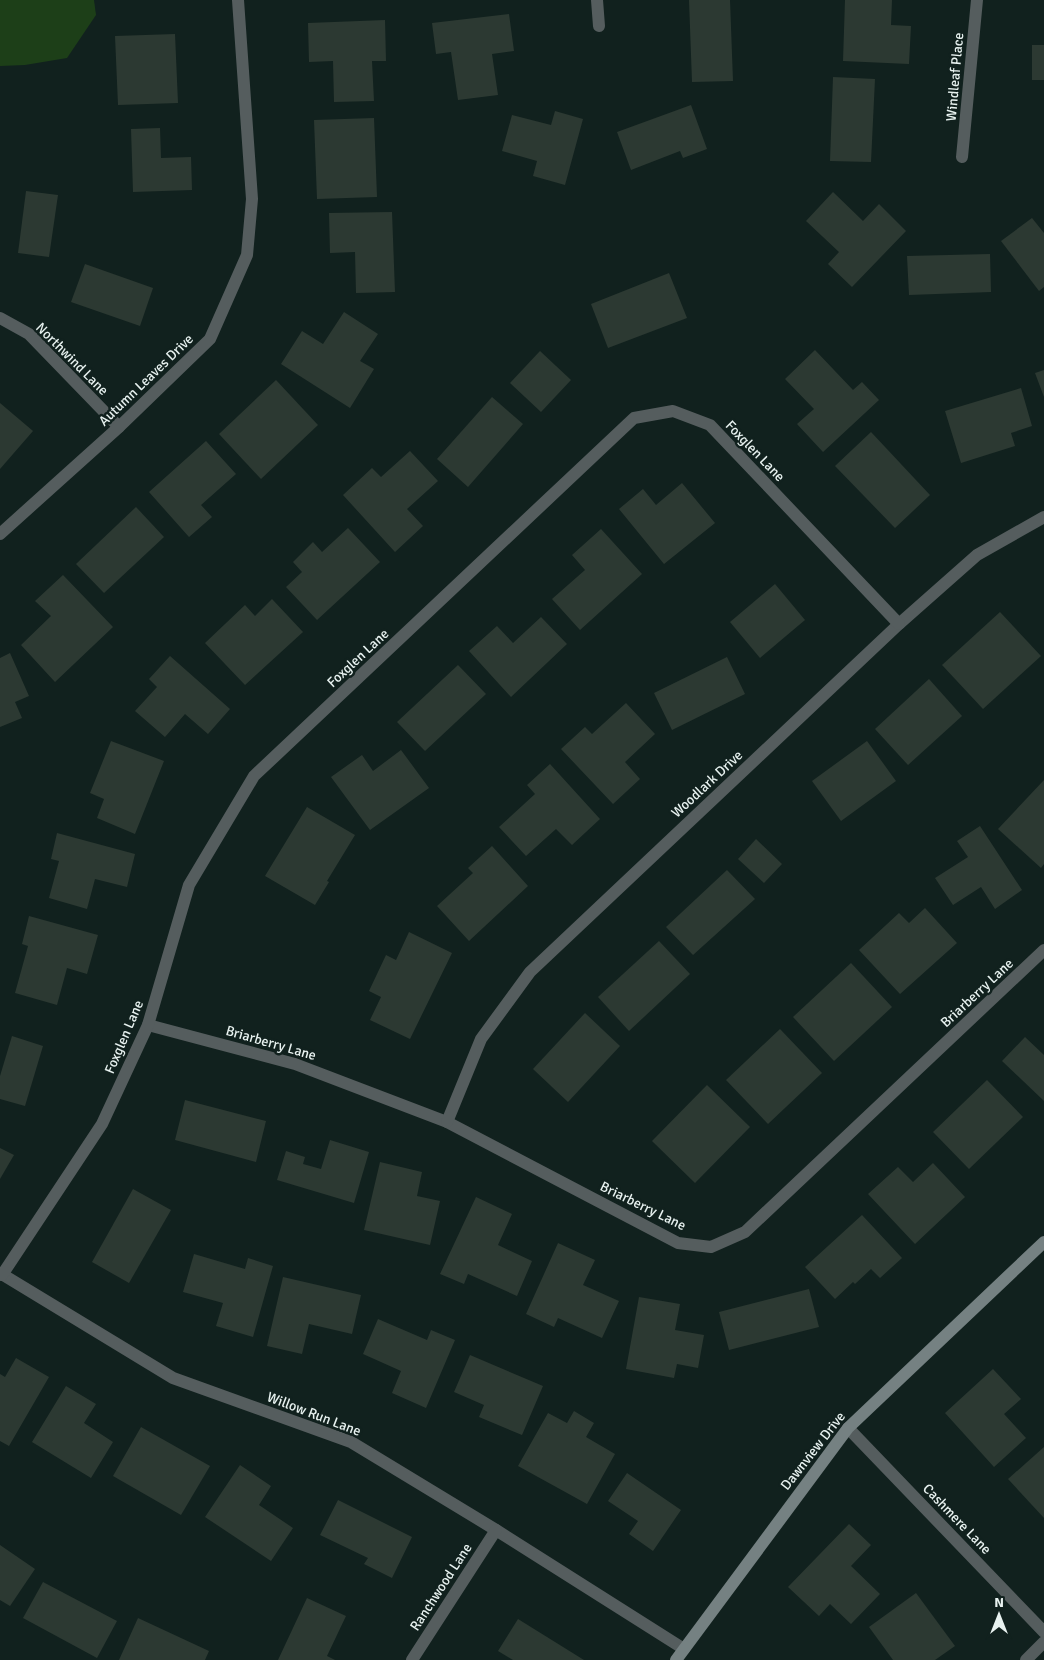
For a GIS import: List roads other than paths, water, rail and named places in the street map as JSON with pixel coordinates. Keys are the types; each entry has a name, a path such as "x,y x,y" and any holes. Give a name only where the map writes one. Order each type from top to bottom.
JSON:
{"street":[{"name":"Autumn Leaves Drive","path":"0,534 119,427 210,339 248,255 252,200 238,0"},
{"path":"597,0 599,26"},
{"name":"Windleaf Place","path":"962,157 977,0"},
{"name":"Northwind Lane","path":"0,318 29,334 119,427"},
{"name":"Foxglen Lane","path":"1,1274 102,1124 148,1024 189,885 254,776 634,418 673,411 710,425 899,624"},
{"name":"Woodlark Drive","path":"447,1122 481,1039 530,972 899,624 977,555 1044,517"},
{"name":"Briarberry Lane","path":"148,1024 296,1064 447,1122 678,1243 711,1246 745,1232 1044,950"},
{"name":"Dawnview Drive","path":"676,1660 848,1428 1044,1242"},
{"name":"Willow Run Lane","path":"1,1274 173,1378 351,1442 496,1530 684,1649"},
{"name":"Cashmere Lane","path":"848,1428 1044,1632"},
{"name":"Ranchwood Lane","path":"412,1660 496,1530"},
{"path":"1026,1660 1044,1642"}]}
